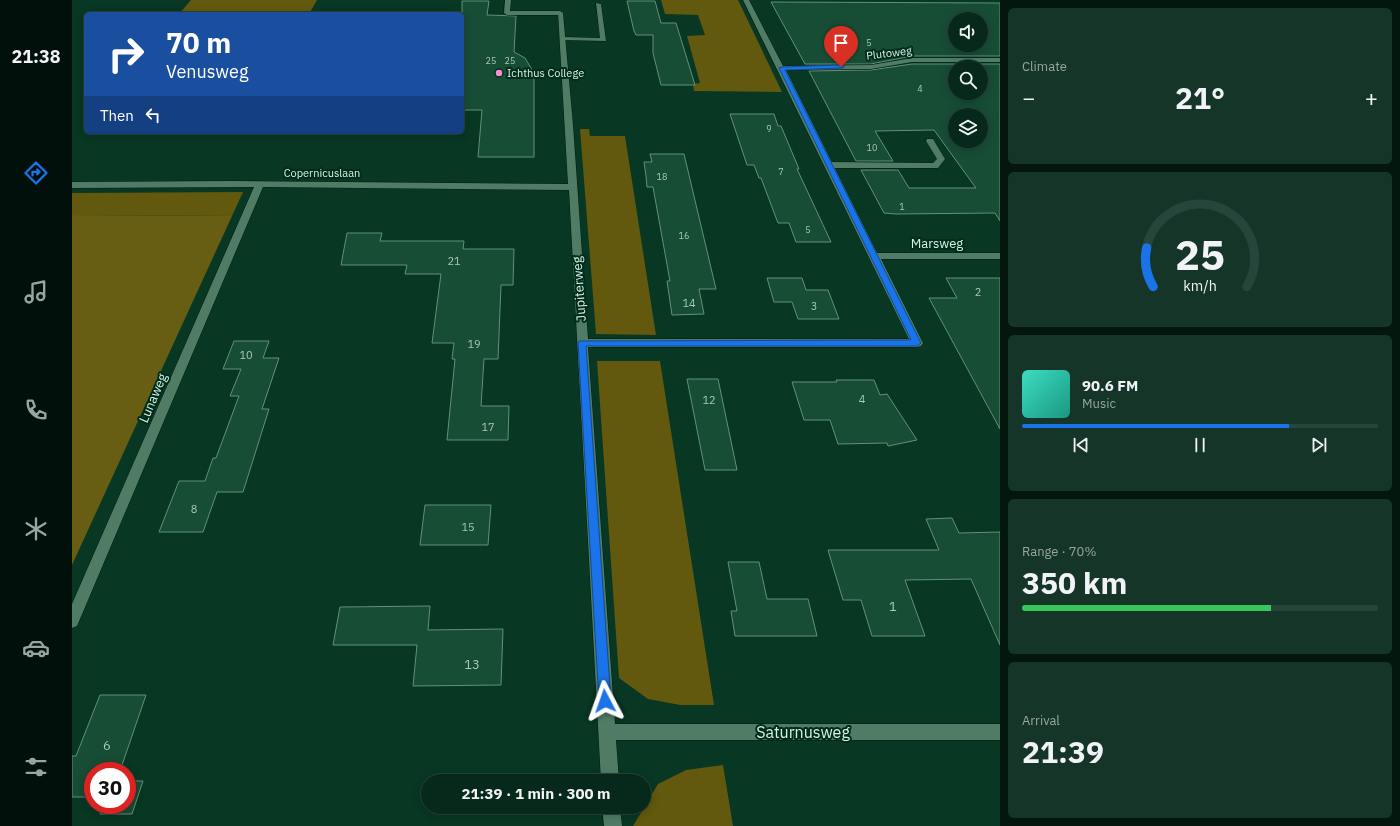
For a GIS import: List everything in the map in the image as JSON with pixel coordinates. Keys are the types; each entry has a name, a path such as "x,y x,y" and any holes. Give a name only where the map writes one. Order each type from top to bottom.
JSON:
{"street":[{"name":"Jupiterweg","path":"508,0 507,13 560,13 563,39 610,774"},
{"path":"582,343 917,343 782,68 746,0"},
{"path":"563,39 604,40 598,4"},
{"name":"Plutoweg","path":"782,68 871,66 912,60 1000,60"},
{"path":"829,165 935,166 941,159 930,141"},
{"name":"Copernicuslaan","path":"72,185 572,187"},
{"name":"Lunaweg","path":"72,622 259,185"},
{"name":"Marsweg","path":"874,256 1000,256"},
{"name":"Saturnusweg","path":"607,732 1000,732"},
{"path":"612,814 613,826"}],"shaded area":[{"path":"191,0 317,0 310,12 181,12"},
{"path":"661,0 738,0 782,92 694,91 693,84 700,83 687,36 705,35 698,15 665,14"},
{"path":"580,129 589,129 590,136 625,136 656,335 596,334"},
{"path":"243,192 232,216 72,215 72,193"},
{"path":"72,215 232,216 72,565"},
{"path":"597,361 660,361 714,705 680,705 648,699 619,678"},
{"path":"723,765 733,826 633,826 640,814 651,814 651,796 658,784 686,770"}],"building":[{"path":"462,1 489,1 487,15 516,16 514,52 525,58 534,73 534,157 478,157 482,110 464,110 464,12 462,12"},
{"path":"627,1 655,1 661,23 676,23 695,85 661,85 653,53 653,35 636,35"},
{"path":"771,2 1000,3 1000,56 912,56 871,64 805,64"},
{"path":"912,64 948,64 948,100 988,100 988,64 1000,64 1000,221 995,213 884,213 861,170 898,170 909,188 976,188 934,130 875,131 893,161 856,161 809,71 871,70"},
{"path":"730,114 774,114 778,126 781,126 799,169 797,169 831,242 796,242 789,223 778,223 761,178 759,178 754,165 747,165"},
{"path":"650,154 684,154 716,289 699,289 704,314 672,315 667,281 670,281 653,187 647,187 644,162 652,162"},
{"path":"347,233 382,233 380,241 464,241 463,249 514,249 513,285 501,285 498,359 484,359 481,406 509,406 508,440 447,440 455,359 452,359 454,343 432,343 441,274 405,274 407,265 341,265"},
{"path":"767,278 802,278 806,290 828,290 839,319 798,319 792,302 774,302"},
{"path":"946,278 1000,278 1000,429 929,298 957,298"},
{"path":"234,341 269,341 263,358 279,358 262,409 269,409 243,492 217,492 203,532 159,532 179,481 205,481 213,458 216,458 239,396 230,396 241,369 223,369"},
{"path":"687,379 718,379 737,470 705,470"},
{"path":"836,380 874,380 880,395 887,394 917,440 888,446 887,443 838,444 830,420 804,420 792,382 837,382"},
{"path":"425,505 491,505 488,545 420,545"},
{"path":"952,518 959,533 1000,532 1000,645 971,579 905,580 925,636 872,636 861,600 843,600 828,550 939,550 926,519"},
{"path":"728,562 759,562 767,599 808,599 817,636 735,636 731,611 737,611"},
{"path":"430,606 428,630 503,629 501,685 413,686 417,645 333,645 340,607"},
{"path":"100,695 146,695 123,762 84,762 84,797 72,797 72,756 76,756"},
{"path":"136,781 143,781 136,802"}],"place":[{"name":"Ichthus College","path":"499,73"}],"route":[{"path":"605,701 582,343 917,343 782,68 841,67"}]}
